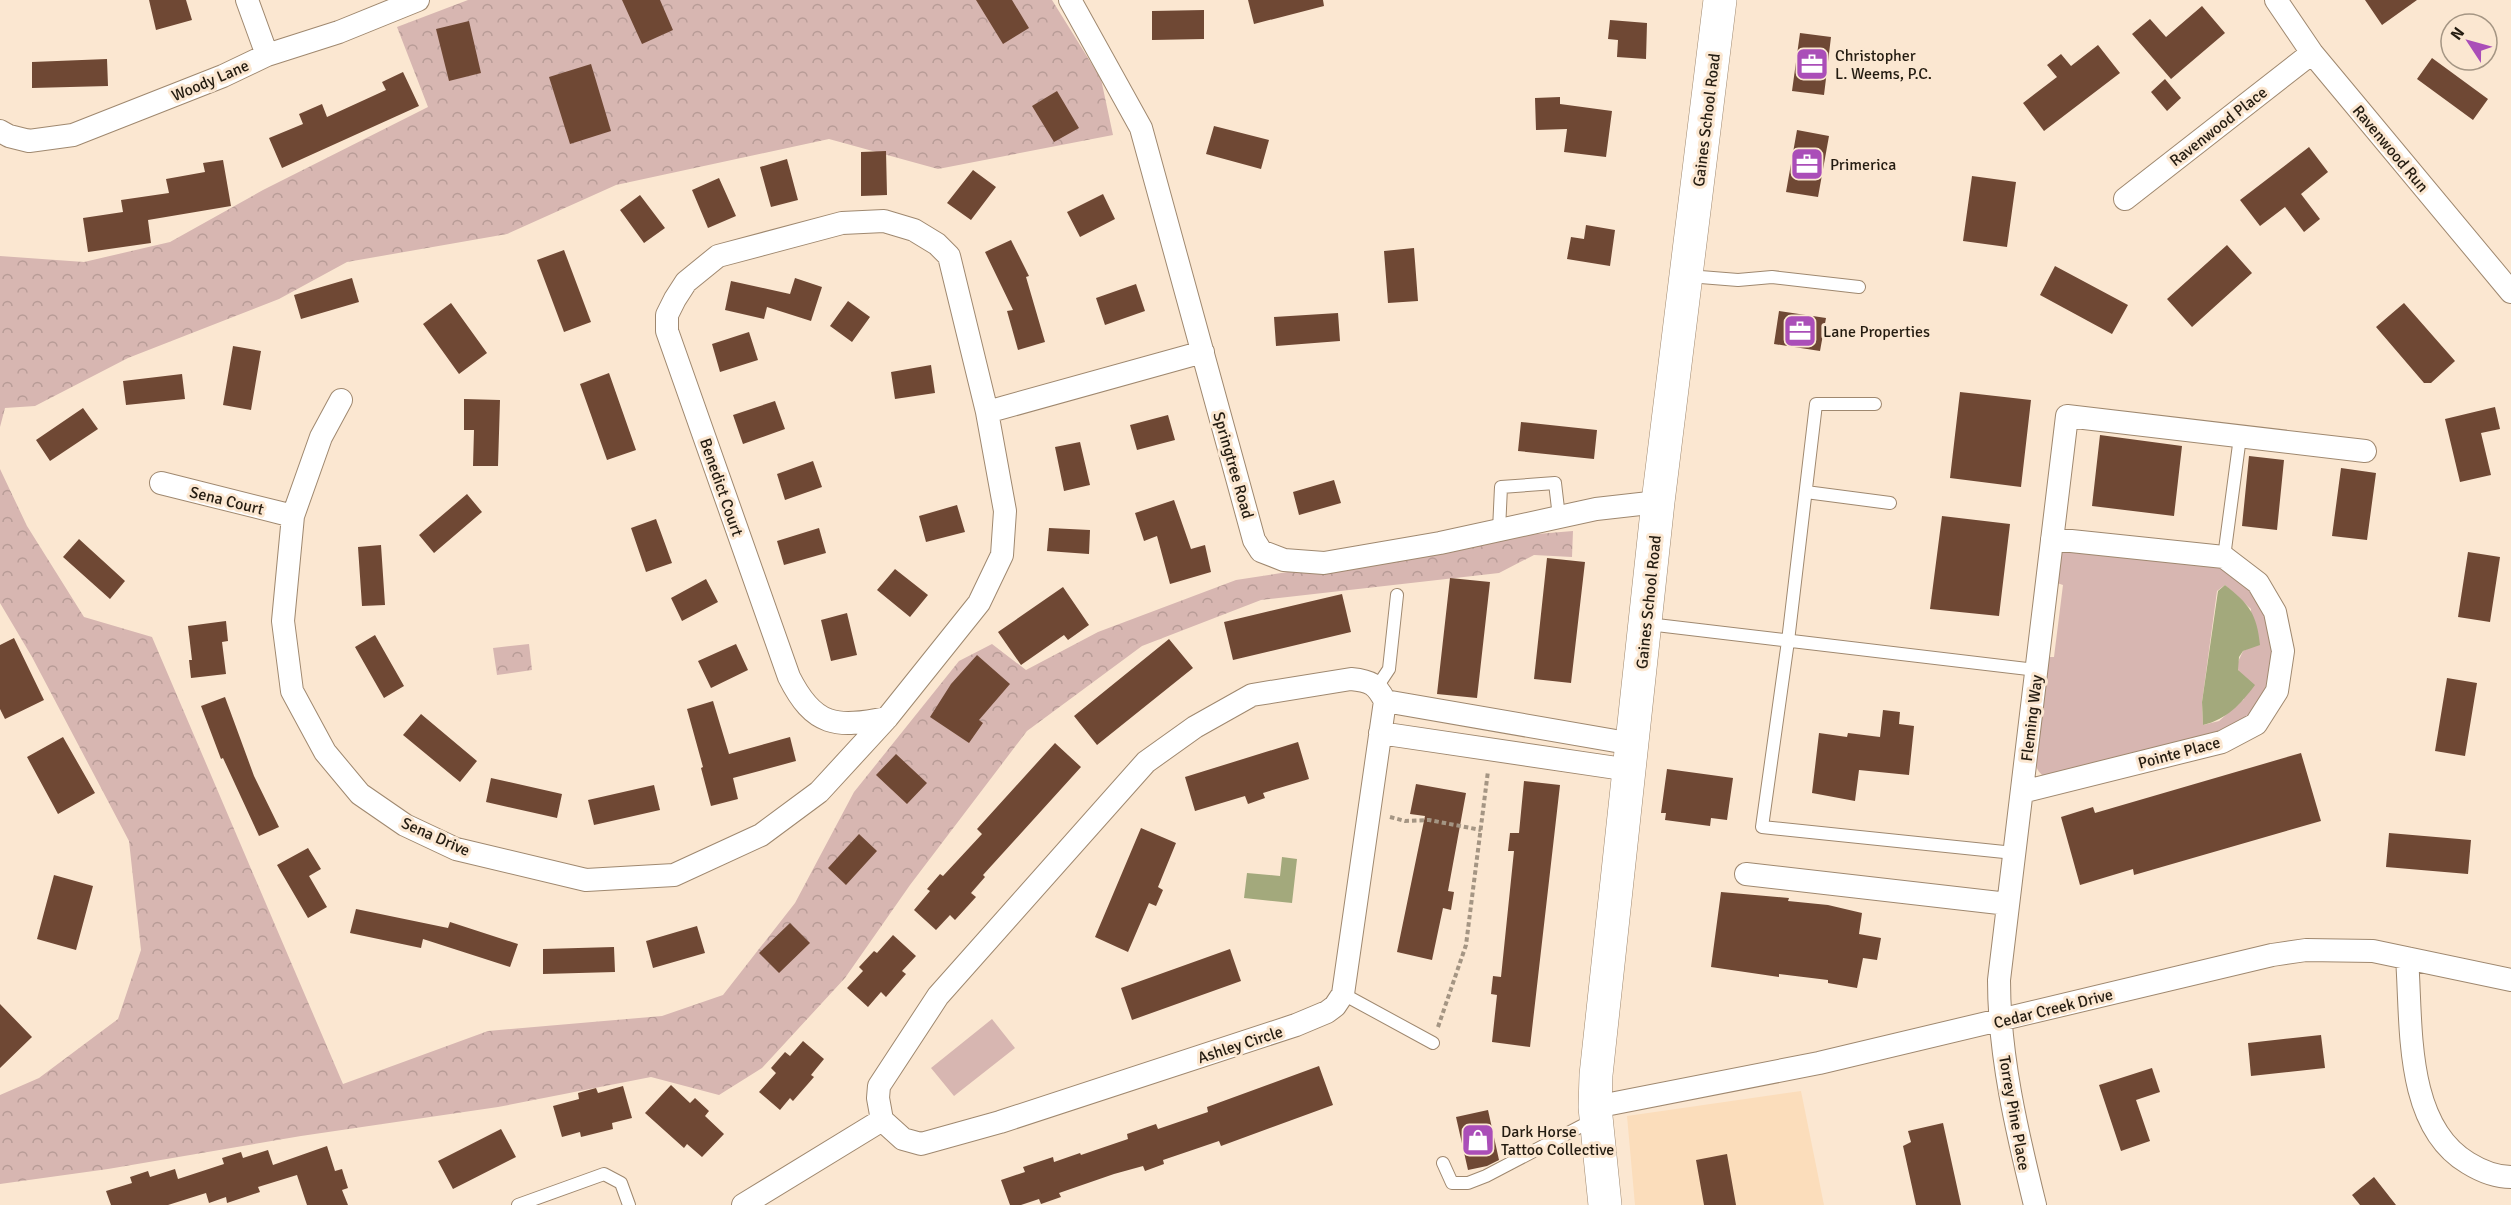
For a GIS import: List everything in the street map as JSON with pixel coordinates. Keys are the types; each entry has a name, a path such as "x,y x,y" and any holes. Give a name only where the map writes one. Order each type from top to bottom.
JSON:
{"main road":[{"name":"Gaines School Road","path":"1605,1205 1596,1112 1596,1075 1658,502 1720,0"}],"street":[{"path":"247,0 267,55"},
{"name":"Woody Lane","path":"0,131 29,141 73,135 223,76 267,55 339,32 418,0"},
{"name":"Springtree Road","path":"1070,0 1141,128 1254,540 1261,551 1284,560 1324,563 1596,509 1658,502"},
{"name":"Ravenwood Run","path":"2276,0 2312,52 2511,292"},
{"name":"Ravenwood Place","path":"2125,199 2312,52"},
{"name":"Benedict Court","path":"884,221 914,230 937,244 949,256 987,412 1005,511 1002,555 979,603 887,718 853,724 833,722 818,715 798,696 667,331 667,315 686,282 718,256 842,223 884,221"},
{"path":"987,412 1203,351"},
{"name":"Sena Drive","path":"341,400 321,436 293,516 282,621 292,691 325,752 360,794 405,825 456,849 586,880 674,875 762,835 819,792 887,718"},
{"name":"Fleming Way","path":"1999,1021 1999,980 2067,416 2240,437"},
{"path":"2240,437 2365,451"},
{"name":"Sena Court","path":"161,483 293,516"},
{"path":"2052,539 2224,557"},
{"name":"Pointe Place","path":"2022,792 2222,742 2256,724 2277,691 2283,651 2275,612 2258,584 2224,557"},
{"path":"743,1205 882,1120 878,1098 879,1086 938,996 1146,762 1195,727 1252,695 1351,679 1364,680 1381,694 1631,757"},
{"path":"1343,994 1380,733 1381,694"},
{"path":"1380,733 1491,749 1631,757"},
{"path":"1746,874 2008,904"},
{"name":"Cedar Creek Drive","path":"1596,1112 1819,1063 2272,955 2343,949 2373,951 2511,980"},
{"path":"2408,958 2416,1082 2426,1112 2438,1137 2455,1156 2481,1171 2511,1177"},
{"name":"Ashley Circle","path":"882,1120 911,1143 921,1144 932,1141 1000,1122 1296,1025 1335,1006 1343,994"},
{"name":"Torrey Pine Place","path":"1999,1021 2025,1168 2035,1205"}],"lane":[{"path":"1687,276 1738,280 1772,277 1859,287"},
{"path":"1875,404 1816,404 1788,641 1762,827 2014,853"},
{"path":"2224,557 2240,437"},
{"path":"1499,530 1501,487 1555,483 1559,517"},
{"path":"1806,492 1890,503"},
{"path":"1381,694 1389,669 1397,596"},
{"path":"1646,624 2036,670"},
{"path":"1343,994 1433,1043"},
{"path":"1443,1164 1452,1183 1468,1183 1486,1176 1596,1112"},
{"path":"518,1205 604,1174 621,1183 629,1205"}],"path":[{"path":"1433,1043 1466,945 1491,749"},
{"path":"1369,811 1405,821 1429,820 1481,830"}],"shaded area":[{"path":"2225,585 2246,604 2257,625 2260,645 2243,651 2239,657 2238,670 2255,685 2232,710 2219,719 2203,725 2202,702 2218,591"},
{"path":"1282,857 1297,859 1292,903 1244,898 1247,873 1280,876"},
{"path":"1801,1091 1824,1205 1635,1205 1627,1116"}],"green space":[{"path":"468,0 1052,0 1101,79 1113,135 938,169 829,139 616,185 507,234 347,262 279,299 128,358 35,406 5,408 0,427 0,256 84,262 170,242 263,190 428,107 397,27"},
{"path":"0,469 27,526 84,617 152,637 343,1084 488,1031 662,1016 723,995 795,903 854,792 959,661 992,644 1026,670 1098,632 1236,580 1525,535 1573,531 1572,557 1534,555 1499,573 1261,600 1142,646 1027,731 910,885 845,978 762,1068 719,1095 651,1077 498,1107 0,1184 0,1095 39,1078 118,1019 141,950 129,841 32,657 0,603"},
{"path":"2066,549 2222,567 2260,598 2276,646 2268,686 2251,714 2227,731 2046,778 2042,775 2035,762 2049,657 2054,657 2063,585 2057,583 2062,552","holes":["2225,585 2251,609 2249,648 2243,651 2237,664 2244,699 2219,721 2203,725 2202,702 2217,591"]},
{"path":"529,644 532,670 497,675 493,648"},
{"path":"992,1019 1015,1048 954,1096 931,1068"}],"building":[{"path":"149,0 186,0 192,20 156,30"},
{"path":"622,0 660,0 673,30 642,44"},
{"path":"976,0 1012,0 1029,28 1003,44"},
{"path":"1248,0 1323,0 1324,6 1254,24"},
{"path":"2365,0 2417,0 2382,25"},
{"path":"2202,6 2225,33 2171,79 2132,34 2150,19 2166,37"},
{"path":"1204,10 1204,39 1152,40 1152,11"},
{"path":"1610,20 1647,23 1646,59 1617,57 1618,40 1608,39"},
{"path":"469,21 481,73 449,81 436,29"},
{"name":"Christopher L. Weems, P.C.","path":"1800,33 1831,37 1824,95 1792,91"},
{"path":"2098,45 2120,73 2044,131 2023,103 2057,77 2047,65 2061,54 2071,66"},
{"path":"2432,58 2439,63 2439,72 2451,72 2488,99 2473,120 2417,79"},
{"path":"107,59 108,86 32,88 32,62"},
{"path":"591,64 611,131 570,144 549,77"},
{"path":"403,72 419,106 282,168 269,138 303,124 299,114 322,104 327,117 386,90 382,82"},
{"path":"2165,79 2181,98 2167,111 2151,92"},
{"path":"1057,91 1079,128 1054,142 1032,106"},
{"path":"1560,97 1560,104 1612,111 1606,157 1564,152 1567,129 1536,130 1535,98"},
{"path":"1214,126 1269,140 1261,169 1206,154"},
{"name":"Primerica","path":"1797,130 1829,136 1818,197 1786,192"},
{"path":"2309,147 2328,172 2301,194 2320,219 2304,232 2285,207 2260,226 2240,200"},
{"path":"886,151 887,195 861,196 861,152"},
{"path":"787,159 798,200 771,207 760,167"},
{"path":"223,160 231,206 148,220 151,243 88,252 83,218 123,212 121,200 169,193 166,179 205,172 203,163"},
{"path":"973,170 996,187 971,220 947,203"},
{"path":"1972,176 2016,182 2007,247 1963,241"},
{"path":"719,178 736,216 708,228 692,190"},
{"path":"1103,194 1115,219 1080,237 1067,212"},
{"path":"640,195 665,228 644,243 620,210"},
{"path":"1586,225 1615,230 1610,266 1567,259 1571,237 1584,239"},
{"path":"1011,240 1029,276 1026,277 1045,342 1018,350 1007,311 1013,310 985,252"},
{"path":"2227,245 2252,273 2192,327 2167,299"},
{"path":"1414,248 1418,301 1388,303 1384,251"},
{"path":"564,250 591,322 564,332 537,260"},
{"path":"2055,266 2128,305 2112,334 2040,295"},
{"path":"352,278 359,302 301,319 294,295"},
{"path":"795,278 822,287 811,321 767,307 764,319 725,310 731,281 790,294"},
{"path":"1136,284 1145,311 1105,325 1096,298"},
{"path":"848,301 870,317 852,342 830,326"},
{"path":"451,303 487,353 459,374 423,324"},
{"path":"2404,303 2455,361 2431,383 2424,383 2376,327"},
{"name":"Lane Properties","path":"1779,311 1826,318 1820,351 1774,344"},
{"path":"1338,313 1340,341 1276,346 1274,317"},
{"path":"749,332 758,360 720,372 712,344"},
{"path":"233,346 261,351 251,410 223,405"},
{"path":"931,365 935,393 895,399 891,372"},
{"path":"609,373 636,450 607,460 580,384"},
{"path":"182,374 185,399 126,405 123,381"},
{"path":"1960,392 2031,400 2021,487 1950,478"},
{"path":"464,399 500,400 498,466 473,466 474,430 464,430"},
{"path":"775,401 785,429 743,444 733,415"},
{"path":"2495,407 2500,429 2481,433 2491,475 2460,482 2445,419"},
{"path":"83,408 98,429 50,461 36,440"},
{"path":"1168,415 1175,440 1137,450 1130,425"},
{"path":"1521,422 1597,430 1594,459 1518,451"},
{"path":"2100,435 2182,446 2174,516 2092,506"},
{"path":"1080,442 1090,485 1064,491 1055,447"},
{"path":"2249,456 2284,460 2277,530 2242,526"},
{"path":"813,461 822,487 785,500 777,474"},
{"path":"2341,468 2376,473 2367,540 2332,536"},
{"path":"1334,480 1341,503 1299,515 1293,492"},
{"path":"467,494 482,512 434,553 419,535"},
{"path":"1174,500 1191,549 1205,545 1211,572 1170,584 1157,536 1144,541 1135,513"},
{"path":"957,505 965,532 926,542 919,516"},
{"path":"1942,516 2010,524 1999,616 1930,609"},
{"path":"656,519 672,563 646,572 631,528"},
{"path":"819,528 826,553 784,565 777,541"},
{"path":"1049,528 1090,530 1089,554 1047,551"},
{"path":"79,539 125,581 110,599 63,557"},
{"path":"381,545 385,605 362,606 358,547"},
{"path":"2468,552 2500,557 2490,622 2458,617"},
{"path":"1547,558 1585,562 1571,683 1534,679"},
{"path":"895,569 928,595 910,617 877,590"},
{"path":"1450,578 1490,582 1477,698 1437,694"},
{"path":"706,579 718,602 682,621 671,598"},
{"path":"1063,587 1089,625 1068,640 1064,635 1021,665 998,632"},
{"path":"1342,594 1351,632 1233,660 1224,622"},
{"path":"847,613 857,655 831,661 821,620"},
{"path":"226,621 228,641 222,642 226,674 191,678 189,660 192,660 188,626"},
{"path":"375,635 404,686 384,698 355,647"},
{"path":"14,638 44,700 5,719 0,709 0,645"},
{"path":"1169,639 1193,668 1097,745 1074,716"},
{"path":"736,644 748,670 711,688 698,661"},
{"path":"977,655 1010,684 979,720 983,723 969,743 930,717 951,684"},
{"path":"2447,678 2477,683 2465,756 2435,751"},
{"path":"225,697 254,776 279,827 259,836 223,758 221,759 201,706"},
{"path":"713,701 729,754 790,737 796,761 733,778 738,799 711,806 687,709"},
{"path":"1883,710 1900,712 1899,724 1914,726 1909,775 1859,770 1855,801 1812,793 1819,733 1847,737 1848,733 1880,737"},
{"path":"421,714 477,761 460,782 403,735"},
{"path":"63,737 95,793 58,814 27,757"},
{"path":"1298,742 1309,779 1263,793 1265,798 1248,804 1245,796 1195,811 1185,777"},
{"path":"1055,743 1081,767 983,875 985,877 971,893 976,897 955,920 950,915 936,930 914,910 930,891 927,889 940,874 943,876 982,834 977,829"},
{"path":"2301,753 2321,821 2134,875 2133,869 2080,885 2061,817 2093,807 2095,813"},
{"path":"896,754 927,783 907,804 876,775"},
{"path":"1667,769 1733,778 1727,820 1711,818 1710,826 1665,820 1666,813 1661,813"},
{"path":"491,778 562,794 557,818 486,802"},
{"path":"1524,781 1560,785 1530,1047 1492,1042 1497,995 1491,994 1493,976 1501,977 1514,851 1508,851 1510,833 1519,833"},
{"path":"1416,784 1466,793 1448,891 1454,892 1451,910 1443,908 1432,960 1397,952 1425,816 1410,814"},
{"path":"654,785 660,810 594,825 588,800"},
{"path":"1141,828 1176,843 1158,887 1163,890 1156,906 1149,903 1128,952 1095,937"},
{"path":"2389,833 2471,840 2468,874 2386,867"},
{"path":"859,834 877,851 846,885 828,868"},
{"path":"308,848 321,869 309,876 327,907 308,918 277,865"},
{"path":"54,875 93,886 76,950 37,939"},
{"path":"1721,892 1789,898 1788,901 1828,905 1862,913 1859,934 1881,938 1877,960 1863,958 1857,988 1828,983 1828,980 1779,974 1779,977 1711,967"},
{"path":"356,909 448,928 450,922 518,944 510,967 423,939 421,948 350,933"},
{"path":"790,923 810,943 779,973 759,953"},
{"path":"697,926 705,953 653,968 646,941"},
{"path":"893,935 916,956 902,971 906,974 886,997 881,992 868,1007 847,988 863,971 859,967 874,951 877,953"},
{"path":"614,947 615,972 543,974 543,949"},
{"path":"1230,949 1241,981 1132,1020 1121,988"},
{"path":"0,1004 32,1037 0,1068"},
{"path":"2321,1035 2325,1068 2251,1076 2248,1043"},
{"path":"803,1041 824,1059 811,1075 814,1077 793,1101 790,1098 780,1110 759,1092 776,1073 771,1068 785,1052 790,1056"},
{"path":"1319,1066 1333,1105 1221,1146 1219,1141 1163,1160 1164,1164 1145,1171 1143,1166 1114,1174 1059,1193 1061,1197 1041,1204 1039,1199 1021,1205 1010,1205 1001,1180 1025,1172 1023,1167 1053,1157 1054,1162 1080,1153 1081,1155 1128,1139 1127,1134 1156,1124 1158,1129 1208,1112 1207,1107"},
{"path":"2152,1068 2160,1092 2136,1100 2150,1141 2121,1151 2099,1085"},
{"path":"671,1085 690,1103 695,1098 709,1111 705,1116 724,1134 702,1157 687,1144 684,1148 645,1113"},
{"path":"623,1086 632,1118 612,1123 613,1129 581,1137 580,1132 562,1137 553,1106 579,1099 578,1093 596,1088 598,1093"},
{"name":"Dark Horse Tattoo Collective","path":"1488,1110 1499,1160 1487,1166 1468,1170 1456,1117"},
{"path":"1943,1123 1961,1205 1916,1205 1903,1146 1911,1142 1908,1131"},
{"path":"501,1129 516,1157 453,1189 438,1161"},
{"path":"327,1146 335,1171 342,1169 348,1188 342,1190 348,1205 307,1205 297,1175 258,1187 260,1192 227,1203 226,1197 209,1203 206,1193 168,1205 111,1205 106,1191 132,1183 130,1177 148,1171 150,1177 175,1169 178,1179 224,1164 222,1158 241,1152 243,1158 268,1150 273,1165"},
{"path":"1727,1154 1736,1205 1704,1205 1696,1160"},
{"path":"2374,1177 2396,1205 2360,1205 2352,1195"}],"place":[{"name":"Christopher L. Weems, P.C.","path":"1812,64"},
{"name":"Primerica","path":"1807,164"},
{"name":"Lane Properties","path":"1800,331"},
{"name":"Dark Horse Tattoo Collective","path":"1478,1140"}]}
